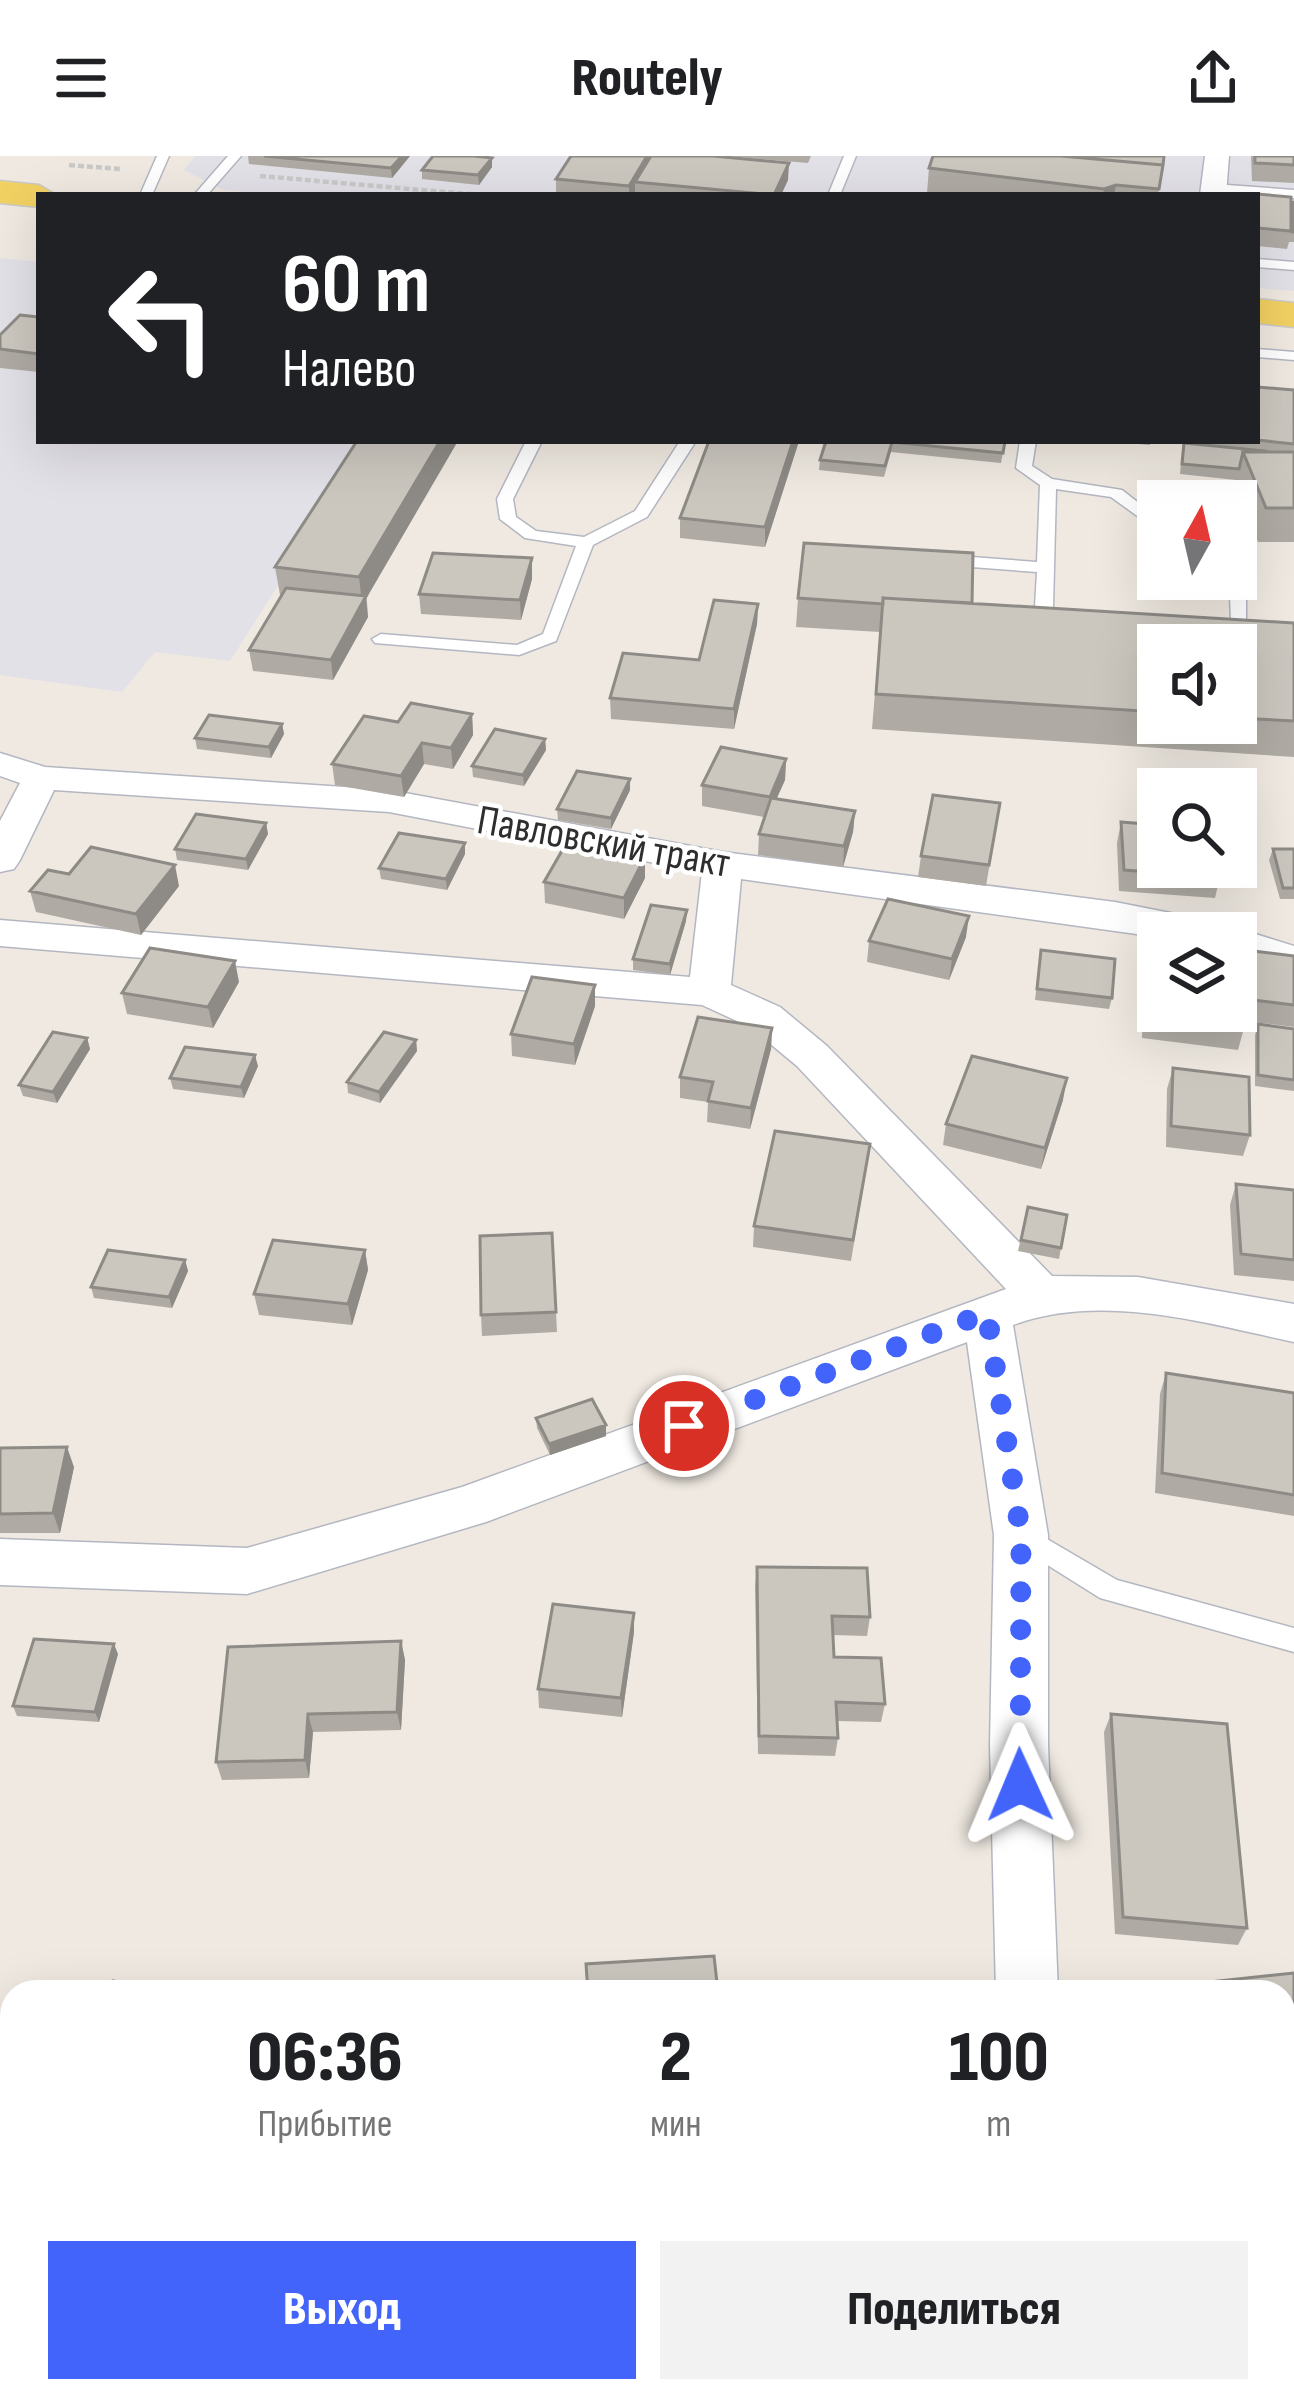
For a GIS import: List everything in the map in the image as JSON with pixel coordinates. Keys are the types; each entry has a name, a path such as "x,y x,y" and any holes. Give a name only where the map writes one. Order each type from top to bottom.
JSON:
{"main road":[{"path":"0,192 36,196"},
{"path":"1260,311 1294,315"}],"street":[{"path":"1213,192 1217,156"},
{"name":"Павловский тракт","path":"0,764 41,778 389,802 723,864 1137,919"},
{"path":"0,860 41,778"},
{"path":"709,992 723,864"},
{"path":"0,933 709,992 765,1017 812,1056 1041,1295"},
{"path":"1257,948 1294,960"},
{"path":"0,1562 247,1570 467,1507 1041,1295 1102,1289 1158,1294 1294,1324"},
{"path":"987,1313 1021,1535 1019,1745 1027,1980"}],"lane":[{"path":"147,192 163,156"},
{"path":"203,192 235,156"},
{"path":"835,192 850,156"},
{"path":"1260,193 1294,194"},
{"path":"1260,263 1294,266"},
{"path":"1260,352 1294,356"},
{"path":"532,444 505,499 508,518 531,535 586,542 641,514 686,444"},
{"path":"1028,444 1024,468 1048,483 1116,493 1137,510"},
{"path":"1044,607 1048,483"},
{"path":"381,640 519,650 550,637 586,542"},
{"path":"931,559 1044,568"},
{"path":"1238,600 1240,622"},
{"path":"1021,1535 1110,1590 1294,1640"}],"shaded area":[{"path":"195,156 1294,156 1294,291 1260,288 1260,192 245,192 223,190 184,170"},
{"path":"0,258 36,262 36,444 368,444 230,661 155,652 122,692 0,675"}],"building":[{"path":"264,156 402,156 391,168"},
{"path":"433,156 492,158 478,175 422,170"},
{"path":"571,156 647,156 629,186 556,179"},
{"path":"651,156 789,163 775,192 635,182"},
{"path":"933,156 1061,156 1163,165 1159,189 1116,185 1104,189 929,168"},
{"path":"1061,156 1164,156 1163,165"},
{"path":"1255,156 1294,156 1294,165 1255,163"},
{"path":"1260,194 1291,197 1291,231 1260,228"},
{"path":"20,315 36,317 36,354 0,349 0,335"},
{"path":"1260,387 1294,390 1294,444 1260,440"},
{"path":"355,444 438,444 359,577 275,567"},
{"path":"708,444 792,444 765,527 680,518"},
{"path":"825,444 891,444 885,466 820,460"},
{"path":"912,444 1004,444 1003,453"},
{"path":"1184,444 1266,451 1243,452 1239,469 1182,464"},
{"path":"1243,452 1294,452 1294,508 1266,508"},
{"path":"804,543 973,553 972,603 798,598"},
{"path":"433,553 532,558 520,600 419,594"},
{"path":"286,588 366,596 331,660 249,650"},
{"path":"883,598 1294,623 1294,721 1257,719 1257,624 1137,624 1137,711 876,694"},
{"path":"714,600 758,604 734,709 610,698 623,653 699,660"},
{"path":"411,703 472,714 451,748 422,743 401,776 332,764 364,716 398,722"},
{"path":"209,715 282,724 269,747 195,738"},
{"path":"495,729 545,739 523,775 472,766"},
{"path":"721,747 786,759 770,797 702,785"},
{"path":"577,771 630,779 611,818 557,809"},
{"path":"933,795 1000,803 989,865 921,856"},
{"path":"771,798 855,811 844,846 759,834"},
{"path":"196,814 266,823 246,859 175,849"},
{"path":"1121,822 1137,823 1137,871 1124,870"},
{"path":"399,833 465,843 446,879 379,868"},
{"path":"567,842 645,857 624,898 544,882"},
{"path":"91,847 175,865 136,914 30,891 48,870 69,874"},
{"path":"1273,849 1294,849 1294,888 1283,888"},
{"path":"888,899 969,916 952,959 869,941"},
{"path":"651,905 687,910 670,964 633,959"},
{"path":"150,948 235,961 208,1007 122,993"},
{"path":"1041,950 1115,959 1112,998 1037,989"},
{"path":"1257,952 1294,956 1294,1005 1257,1001"},
{"path":"532,977 595,985 574,1044 511,1034"},
{"path":"698,1017 772,1028 751,1108 708,1101 713,1082 680,1077"},
{"path":"1258,1024 1294,1029 1294,1080 1258,1075"},
{"path":"53,1032 87,1038 53,1092 19,1085"},
{"path":"384,1032 416,1040 379,1092 347,1082"},
{"path":"185,1047 255,1055 241,1087 170,1078"},
{"path":"972,1056 1067,1078 1045,1148 946,1124"},
{"path":"1173,1068 1249,1077 1250,1135 1171,1126"},
{"path":"775,1131 870,1144 853,1240 754,1226"},
{"path":"1236,1184 1294,1190 1294,1260 1241,1254"},
{"path":"1028,1207 1067,1215 1061,1248 1021,1240"},
{"path":"552,1233 556,1312 481,1315 480,1236"},
{"path":"273,1240 365,1250 348,1304 254,1294"},
{"path":"108,1250 185,1260 169,1297 91,1287"},
{"path":"1166,1373 1294,1393 1294,1495 1162,1473"},
{"path":"592,1399 606,1425 549,1444 536,1418"},
{"path":"67,1447 53,1513 0,1514 0,1448"},
{"path":"757,1567 867,1568 870,1617 832,1616 834,1657 881,1658 885,1704 836,1702 838,1738 759,1736"},
{"path":"553,1604 634,1613 621,1698 538,1689"},
{"path":"34,1639 114,1644 95,1712 13,1706"},
{"path":"401,1641 397,1712 308,1714 305,1760 216,1762 228,1647"},
{"path":"1111,1714 1227,1724 1247,1928 1123,1917"},
{"path":"714,1956 717,1980 587,1980 586,1964"},
{"path":"1294,1973 1294,1980 1228,1980"}],"route":[{"path":"684,1426 987,1313 1021,1535 1020,1785"}]}
